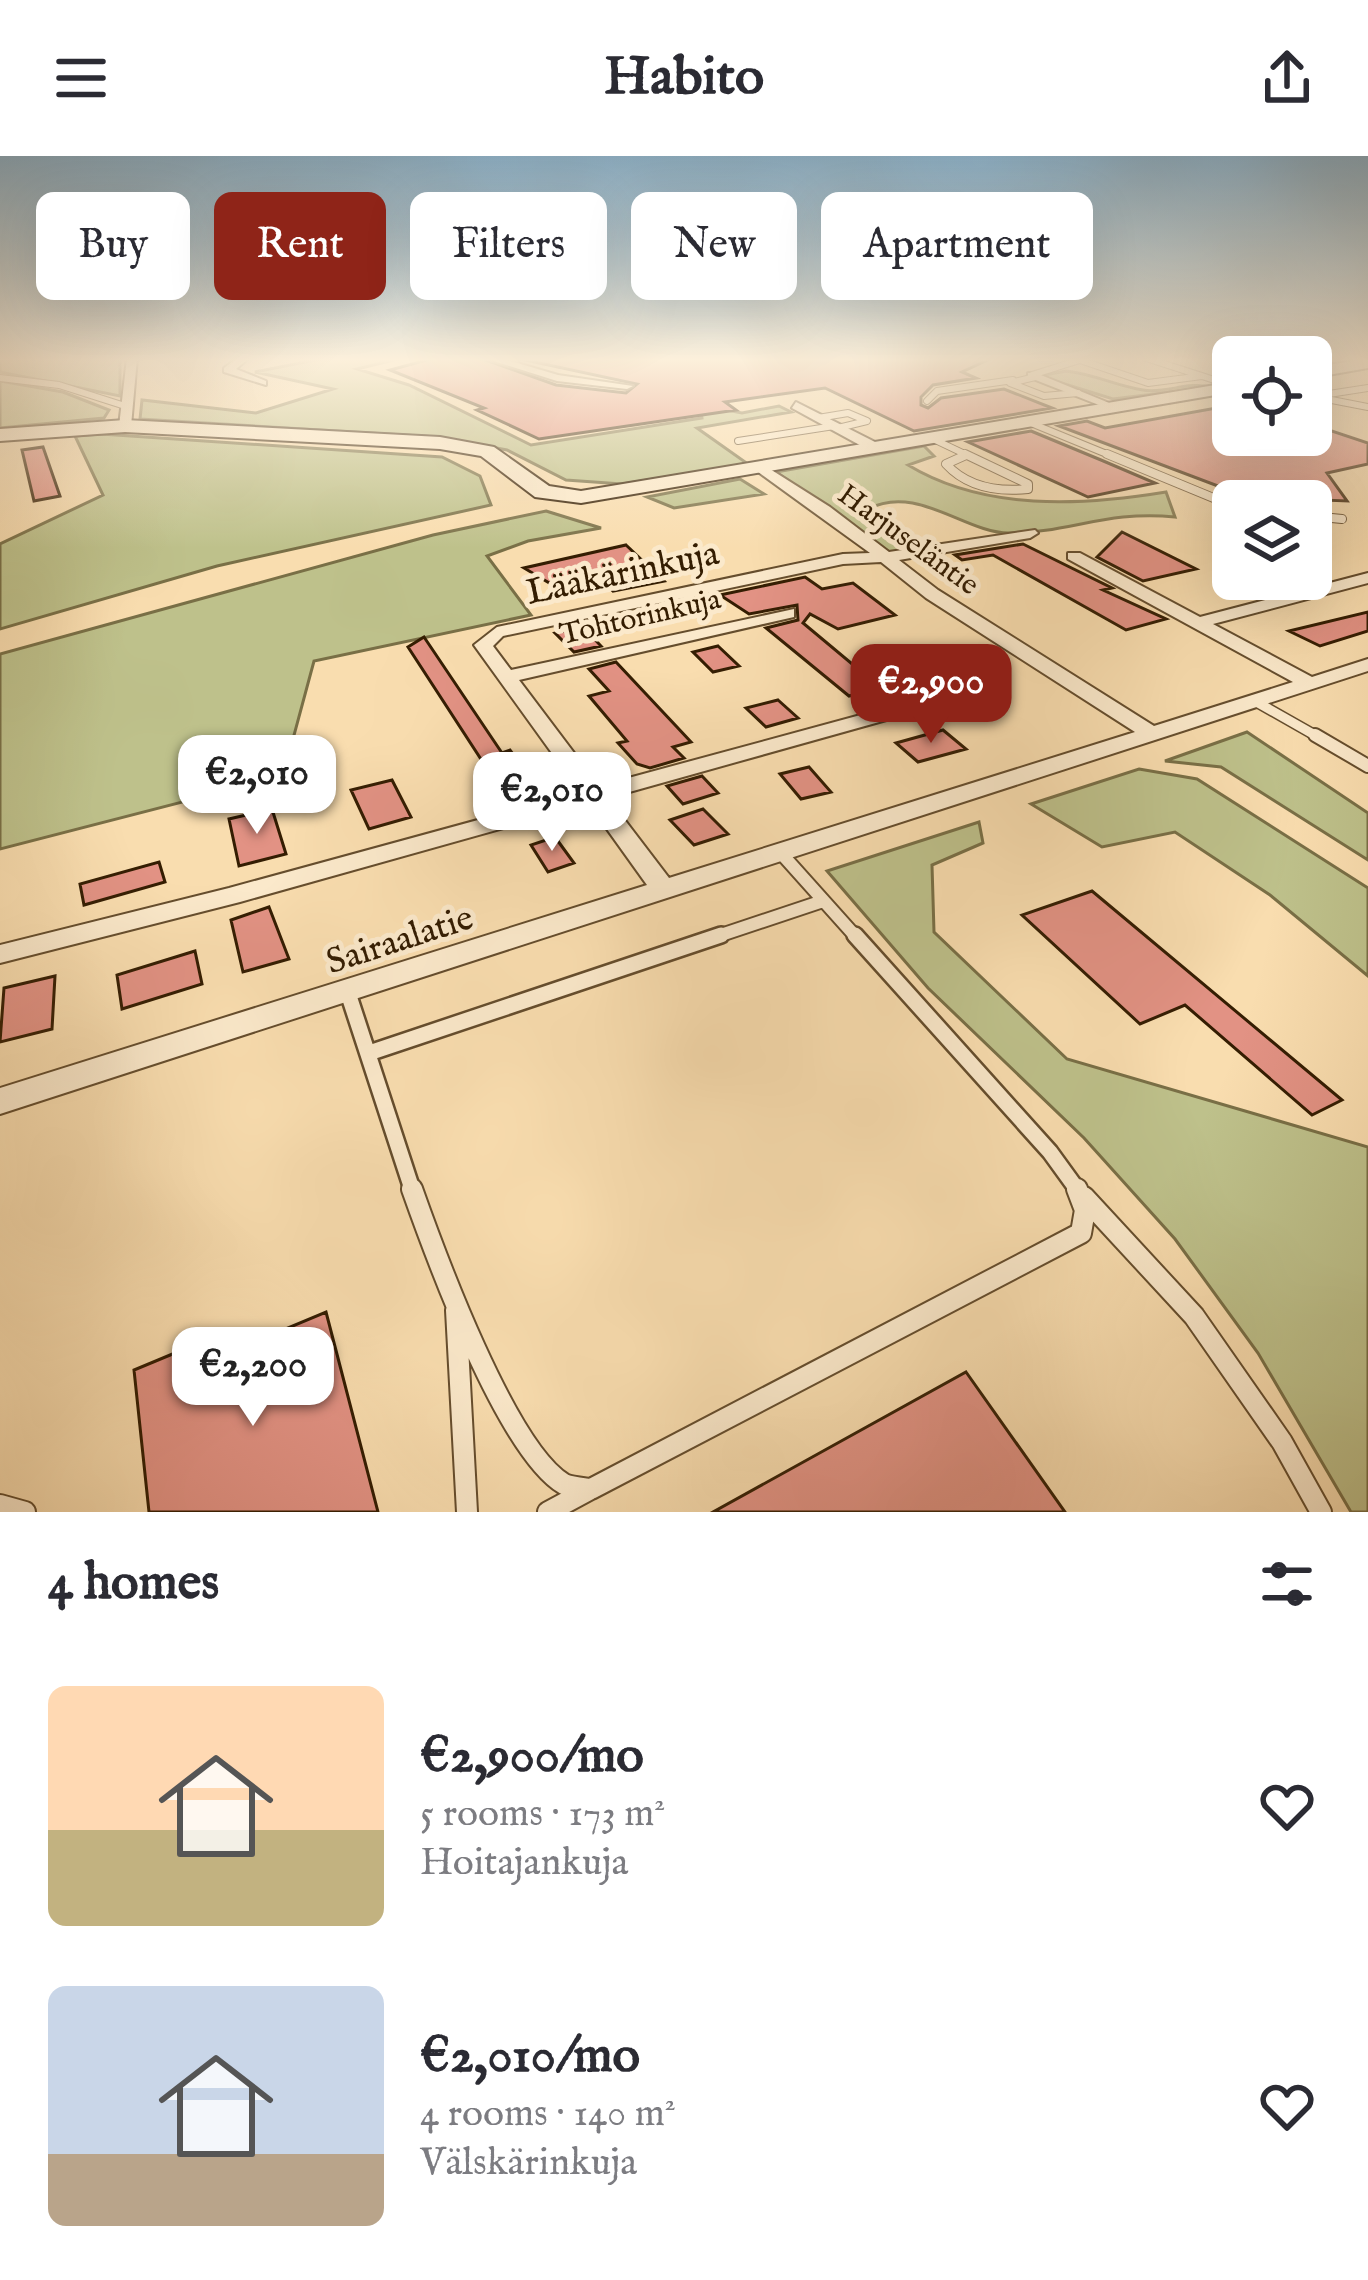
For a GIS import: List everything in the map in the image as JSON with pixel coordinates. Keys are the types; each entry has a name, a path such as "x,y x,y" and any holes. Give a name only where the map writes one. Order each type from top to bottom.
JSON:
{"street":[{"path":"0,435 90,421"},
{"path":"185,421 466,446 502,458 536,488 564,497 1017,421"},
{"path":"825,421 872,446"},
{"name":"Harjuseläntie","path":"759,466 877,558 1149,731"},
{"path":"877,558 1030,533"},
{"path":"1074,556 1309,683"},
{"name":"Lääkärinkuja","path":"505,677 484,645 496,632 824,563 877,558"},
{"path":"1200,622 1368,578"},
{"name":"Tohtorinkuja","path":"505,677 788,613"},
{"name":"Sairaalatie","path":"0,1101 348,993 1149,731 1368,665"},
{"path":"505,677 664,890"},
{"path":"0,954 231,896 908,708"}],"lane":[{"path":"738,441 866,421"},
{"path":"1028,421 1212,497"},
{"path":"929,436 1028,484 1028,489 1001,489 958,477 946,464 966,455"},
{"path":"1332,518 1342,519"},
{"path":"1253,700 1368,766"},
{"path":"780,852 1194,1316 1282,1442 1321,1512"},
{"path":"369,1054 823,901"},
{"path":"348,993 455,1303 509,1413 546,1467 564,1484 591,1490"},
{"path":"548,1512 1081,1233 1088,1216 1083,1196"},
{"path":"455,1303 466,1512"},
{"path":"0,1505 25,1512"}],"green space":[{"path":"0,421 70,421 0,428"},
{"path":"178,421 483,421 531,445 681,421 736,421 697,428 748,464 622,484 566,480 507,450 437,437"},
{"path":"75,436 442,457 480,476 491,505 217,566 0,629 0,544 103,495"},
{"path":"924,446 934,456 908,465 968,491 1067,502 1166,492 1175,517 1108,519 1010,533 976,526 923,505 886,503 868,509 921,549 889,552 776,472"},
{"path":"740,479 764,494 674,508 647,497"},
{"path":"546,511 601,528 528,541 487,556 531,615 314,661 283,776 0,849 0,654 433,535"},
{"path":"1247,732 1368,813 1368,860 1221,767 1165,761"},
{"path":"1139,769 1197,779 1368,888 1368,976 1270,895 1175,832 1102,847 1031,804"},
{"path":"979,822 983,843 932,865 934,932 1067,1059 1368,1147 1368,1512 1351,1512 1258,1353 1175,1239 1084,1138 928,988 827,871"}],"building":[{"path":"501,421 659,421 539,439"},
{"path":"894,421 972,421 914,431"},
{"path":"1088,421 1105,428 1142,421 1212,421 1212,456 1332,456 1332,431 1368,443 1368,464 1327,473 1332,480 1212,480 1212,484 1059,426"},
{"path":"1031,431 1155,483 1088,497 968,442"},
{"path":"43,447 60,496 34,501 22,450"},
{"path":"1332,480 1347,501 1332,500"},
{"path":"1122,532 1196,569 1143,581 1097,557"},
{"path":"1023,544 1166,619 1126,630 993,555 962,560 955,555"},
{"path":"626,545 664,581 613,591 608,586 573,597 524,568"},
{"path":"805,577 822,589 853,583 895,615 838,629 810,614 803,623 881,688 849,696 766,628 798,620 797,605 749,614 720,595"},
{"path":"1368,612 1368,631 1320,646 1289,631"},
{"path":"582,626 601,646 574,652 555,633"},
{"path":"424,637 502,753 510,750 533,781 501,790 408,647"},
{"path":"718,646 739,666 713,672 693,652"},
{"path":"616,662 691,742 673,747 684,758 650,768 637,764 618,743 627,741 589,696 609,691 589,669"},
{"path":"778,700 798,718 766,727 746,708"},
{"path":"943,730 966,749 918,762 896,743"},
{"path":"809,767 831,792 801,799 780,774"},
{"path":"702,776 718,793 683,804 667,786"},
{"path":"392,780 411,817 369,829 351,790"},
{"path":"272,809 286,854 239,866 229,819"},
{"path":"703,809 728,834 694,845 670,820"},
{"path":"555,837 574,863 548,872 531,845"},
{"path":"159,862 165,882 84,905 80,884"},
{"path":"1092,891 1342,1100 1312,1115 1185,1005 1140,1024 1022,915"},
{"path":"269,907 289,959 243,972 231,920"},
{"path":"195,951 202,984 122,1009 117,975"},
{"path":"55,976 52,1029 0,1042 4,988"},
{"path":"326,1312 378,1512 149,1512 134,1370 199,1343 202,1364"},
{"path":"966,1372 1065,1512 713,1512"}]}
